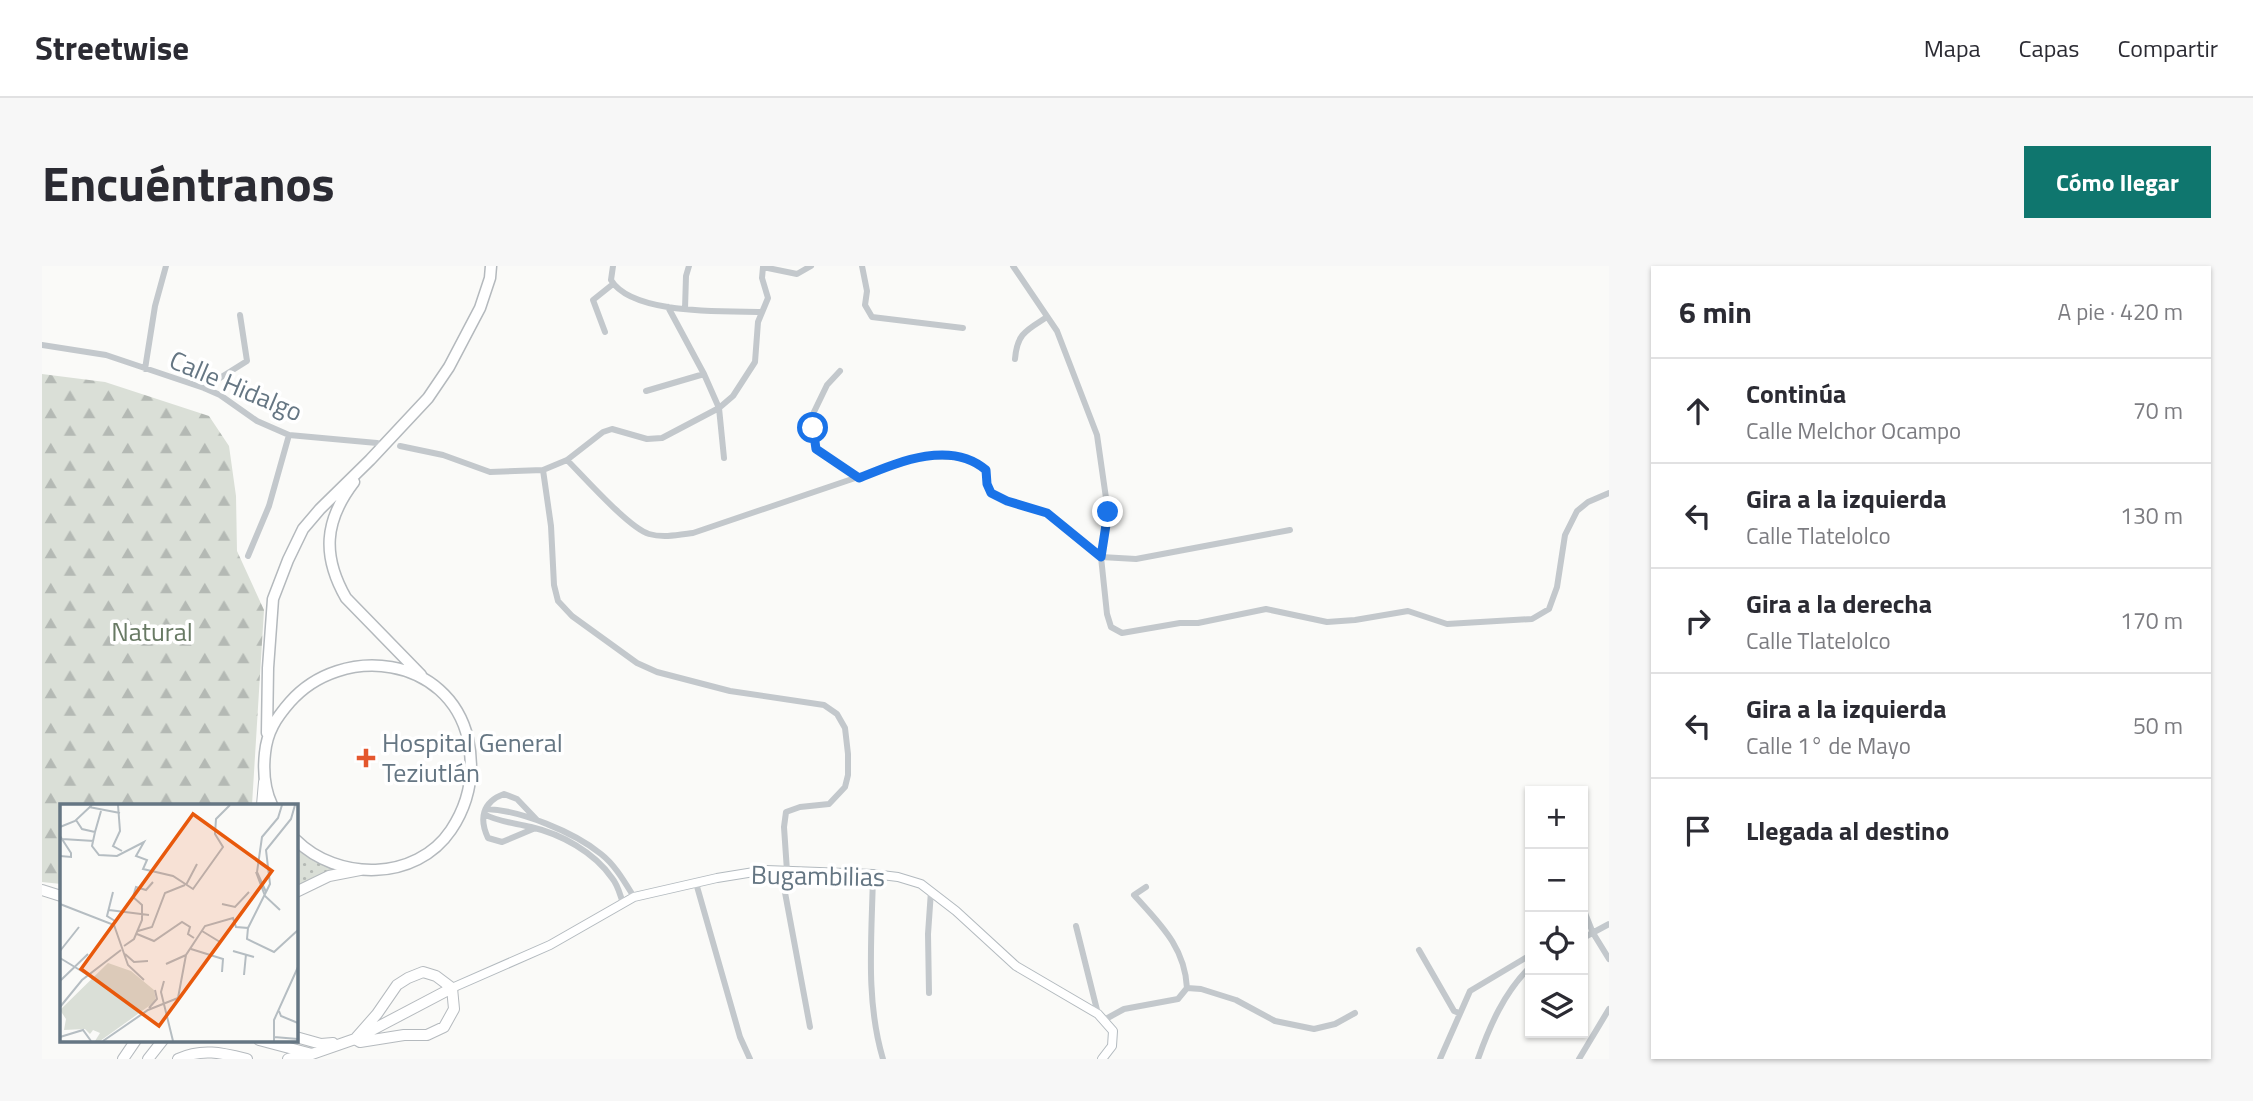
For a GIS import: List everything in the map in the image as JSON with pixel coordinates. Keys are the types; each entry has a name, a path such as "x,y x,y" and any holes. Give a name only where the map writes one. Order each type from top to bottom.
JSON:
{"highway":[{"path":"272,804 264,782 268,668 273,599 288,560 311,519 428,398 449,367 474,319 490,278 491,266"},
{"path":"298,842 321,859 344,868 376,871 401,866 423,856 447,836 460,816 468,793 472,763 467,734 448,700 346,598 329,554 330,533 337,508 370,460"},
{"path":"267,736 282,710 300,691 328,673 357,666 400,668 428,682"}],"main road":[{"path":"261,804 264,782"},
{"path":"298,892 330,876 360,870"},
{"name":"Bugambilias","path":"453,988 550,945 634,897 766,870 873,874 898,877 921,884 956,911 1016,966 1101,1017 1113,1031 1112,1046 1102,1059"},
{"path":"42,890 60,896"},
{"path":"355,1039 397,985 408,978 423,972 436,976 453,988"},
{"path":"355,1039 360,1042 404,1035 427,1035 444,1027 454,1009 453,988"},
{"path":"288,1059 355,1039 453,988"},
{"path":"298,1038 321,1044 344,1043"},
{"path":"123,1059 135,1042"},
{"path":"148,1059 161,1042"},
{"path":"267,1042 312,1054"},
{"path":"178,1059 190,1054 216,1051 247,1059"}],"street":[{"path":"145,369 155,306 166,266"},
{"path":"613,266 611,280 626,296 668,307 706,312 761,312"},
{"path":"684,309 689,266"},
{"path":"400,446 443,456 490,472 543,470 567,460 603,432 612,429 647,439 662,438 719,408 733,396 755,362 758,322 768,298 762,278 763,267 797,274 811,266"},
{"path":"862,266 867,291 865,305 872,317 963,328"},
{"path":"1013,266 1058,331 1097,435 1108,512 1101,557 1107,614 1111,627 1122,633 1180,623 1198,623 1266,609 1327,622 1408,611 1447,624 1532,619 1549,609 1557,587 1565,535 1577,511 1588,502 1609,494"},
{"path":"605,332 593,300 613,284"},
{"path":"668,307 719,408 724,458"},
{"path":"204,388 247,361 240,315"},
{"path":"1014,359 1016,345 1022,333 1047,317"},
{"name":"Calle Hidalgo","path":"42,345 106,355 204,388 257,421 289,435 377,443"},
{"path":"840,371 827,385 812,416 816,449 859,478"},
{"path":"646,391 704,374"},
{"path":"248,556 269,506 289,435"},
{"path":"567,460 630,522 646,533 664,536 693,533 917,457 950,456 978,463 986,470 991,493 1007,501 1047,513 1101,557 1136,559 1290,530"},
{"path":"543,470 551,526 554,585 558,601 572,616 637,663 657,672 730,691 824,705 837,714 845,728 848,775 845,787 829,804 800,807 786,812 784,827 784,871 810,1027"},
{"path":"536,824 502,842 488,838 482,824 485,812 494,797 503,793 517,799 536,824 597,861 614,880 623,903"},
{"path":"485,812 536,824 583,841 603,855 621,875 634,897"},
{"path":"873,874 871,992 876,1037 883,1059"},
{"path":"696,883 740,1037 750,1059"},
{"path":"1076,926 1101,1017 1124,1009 1178,999 1187,988 1184,963 1167,931 1134,895 1146,887"},
{"path":"929,993 928,934 931,891"},
{"path":"1585,912 1593,933 1609,959"},
{"path":"1588,936 1609,924"},
{"path":"1419,950 1454,1011 1459,1013"},
{"path":"1440,1059 1470,991 1525,958"},
{"path":"1478,1059 1498,1008 1525,972"},
{"path":"1187,988 1201,989 1236,1000 1275,1021 1314,1029 1335,1024 1355,1013"},
{"path":"1579,1059 1609,1009"}],"green space":[{"name":"Natural","path":"42,374 105,382 209,416 229,446 236,496 237,551 264,610 252,804 60,804 60,884 42,882"},
{"path":"298,844 334,868 298,886"}],"place":[{"name":"Hospital General Teziutlán","path":"366,758"}],"route":[{"path":"813,428 816,449 859,478 917,457 950,456 978,463 986,470 991,493 1007,501 1047,513 1101,557 1108,512"}]}
